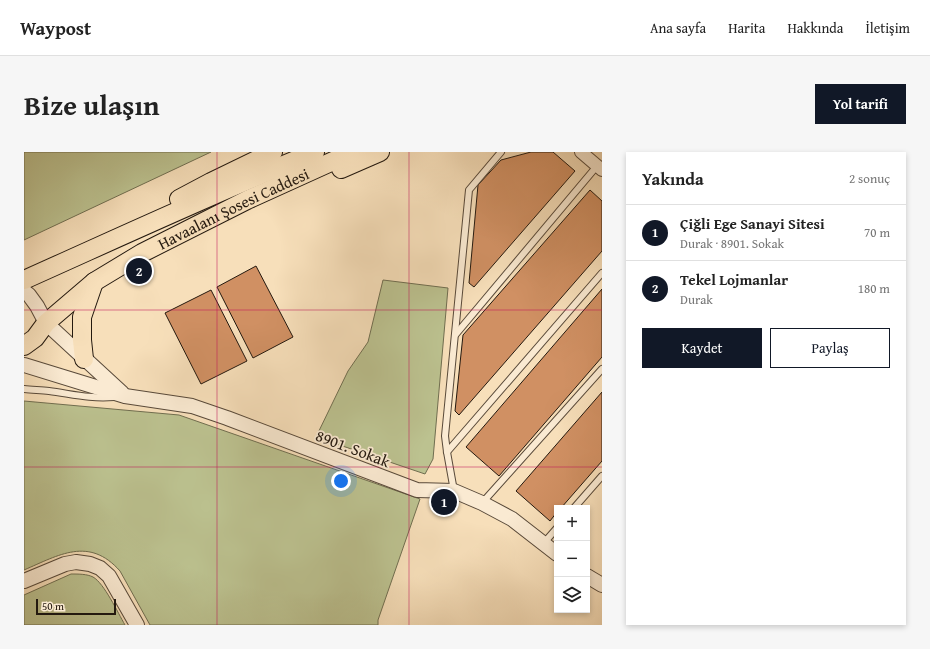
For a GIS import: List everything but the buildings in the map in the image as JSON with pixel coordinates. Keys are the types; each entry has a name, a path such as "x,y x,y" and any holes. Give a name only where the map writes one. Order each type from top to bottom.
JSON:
{"main road":[{"path":"128,233 190,193 273,152"},
{"name":"Havaalanı Şosesi Caddesi","path":"24,280 287,163 315,152"},
{"name":"Havaalanı Şosesi Caddesi","path":"24,346 35,338 46,323 94,282 142,253 247,200 353,152"},
{"path":"142,253 222,226 320,178 380,152"},
{"path":"84,359 82,317 94,282"}],"street":[{"path":"581,152 600,168"},
{"path":"24,291 29,294 46,323 125,396"},
{"name":"8901. Sokak","path":"24,365 125,396 192,406 416,490 454,491 482,503 512,519 554,552"},
{"path":"24,581 65,564 76,562 90,564 100,568 109,576 137,625"},
{"path":"589,577 602,585"}],"lane":[{"path":"454,491 445,436 469,190 501,152"},
{"path":"456,334 600,168"},
{"path":"447,452 602,273"},
{"path":"482,503 602,369"},
{"path":"24,389 47,390 90,398 125,396"},
{"path":"577,505 602,476"},
{"path":"543,544 554,531"}],"green space":[{"path":"24,152 211,152 24,240"},
{"path":"383,280 448,288 433,459 425,474 316,437 348,371 368,342"},
{"path":"24,401 179,415 420,499 378,620 378,625 150,625 120,571 108,560 97,554 85,551 62,554 24,570"},
{"path":"71,574 88,575 97,580 102,585 125,625 24,625 24,595"}],"place":[{"name":"Tekel Lojmanlar","path":"139,271"},
{"name":"Çiğli Ege Sanayi Sitesi","path":"444,502"}]}
